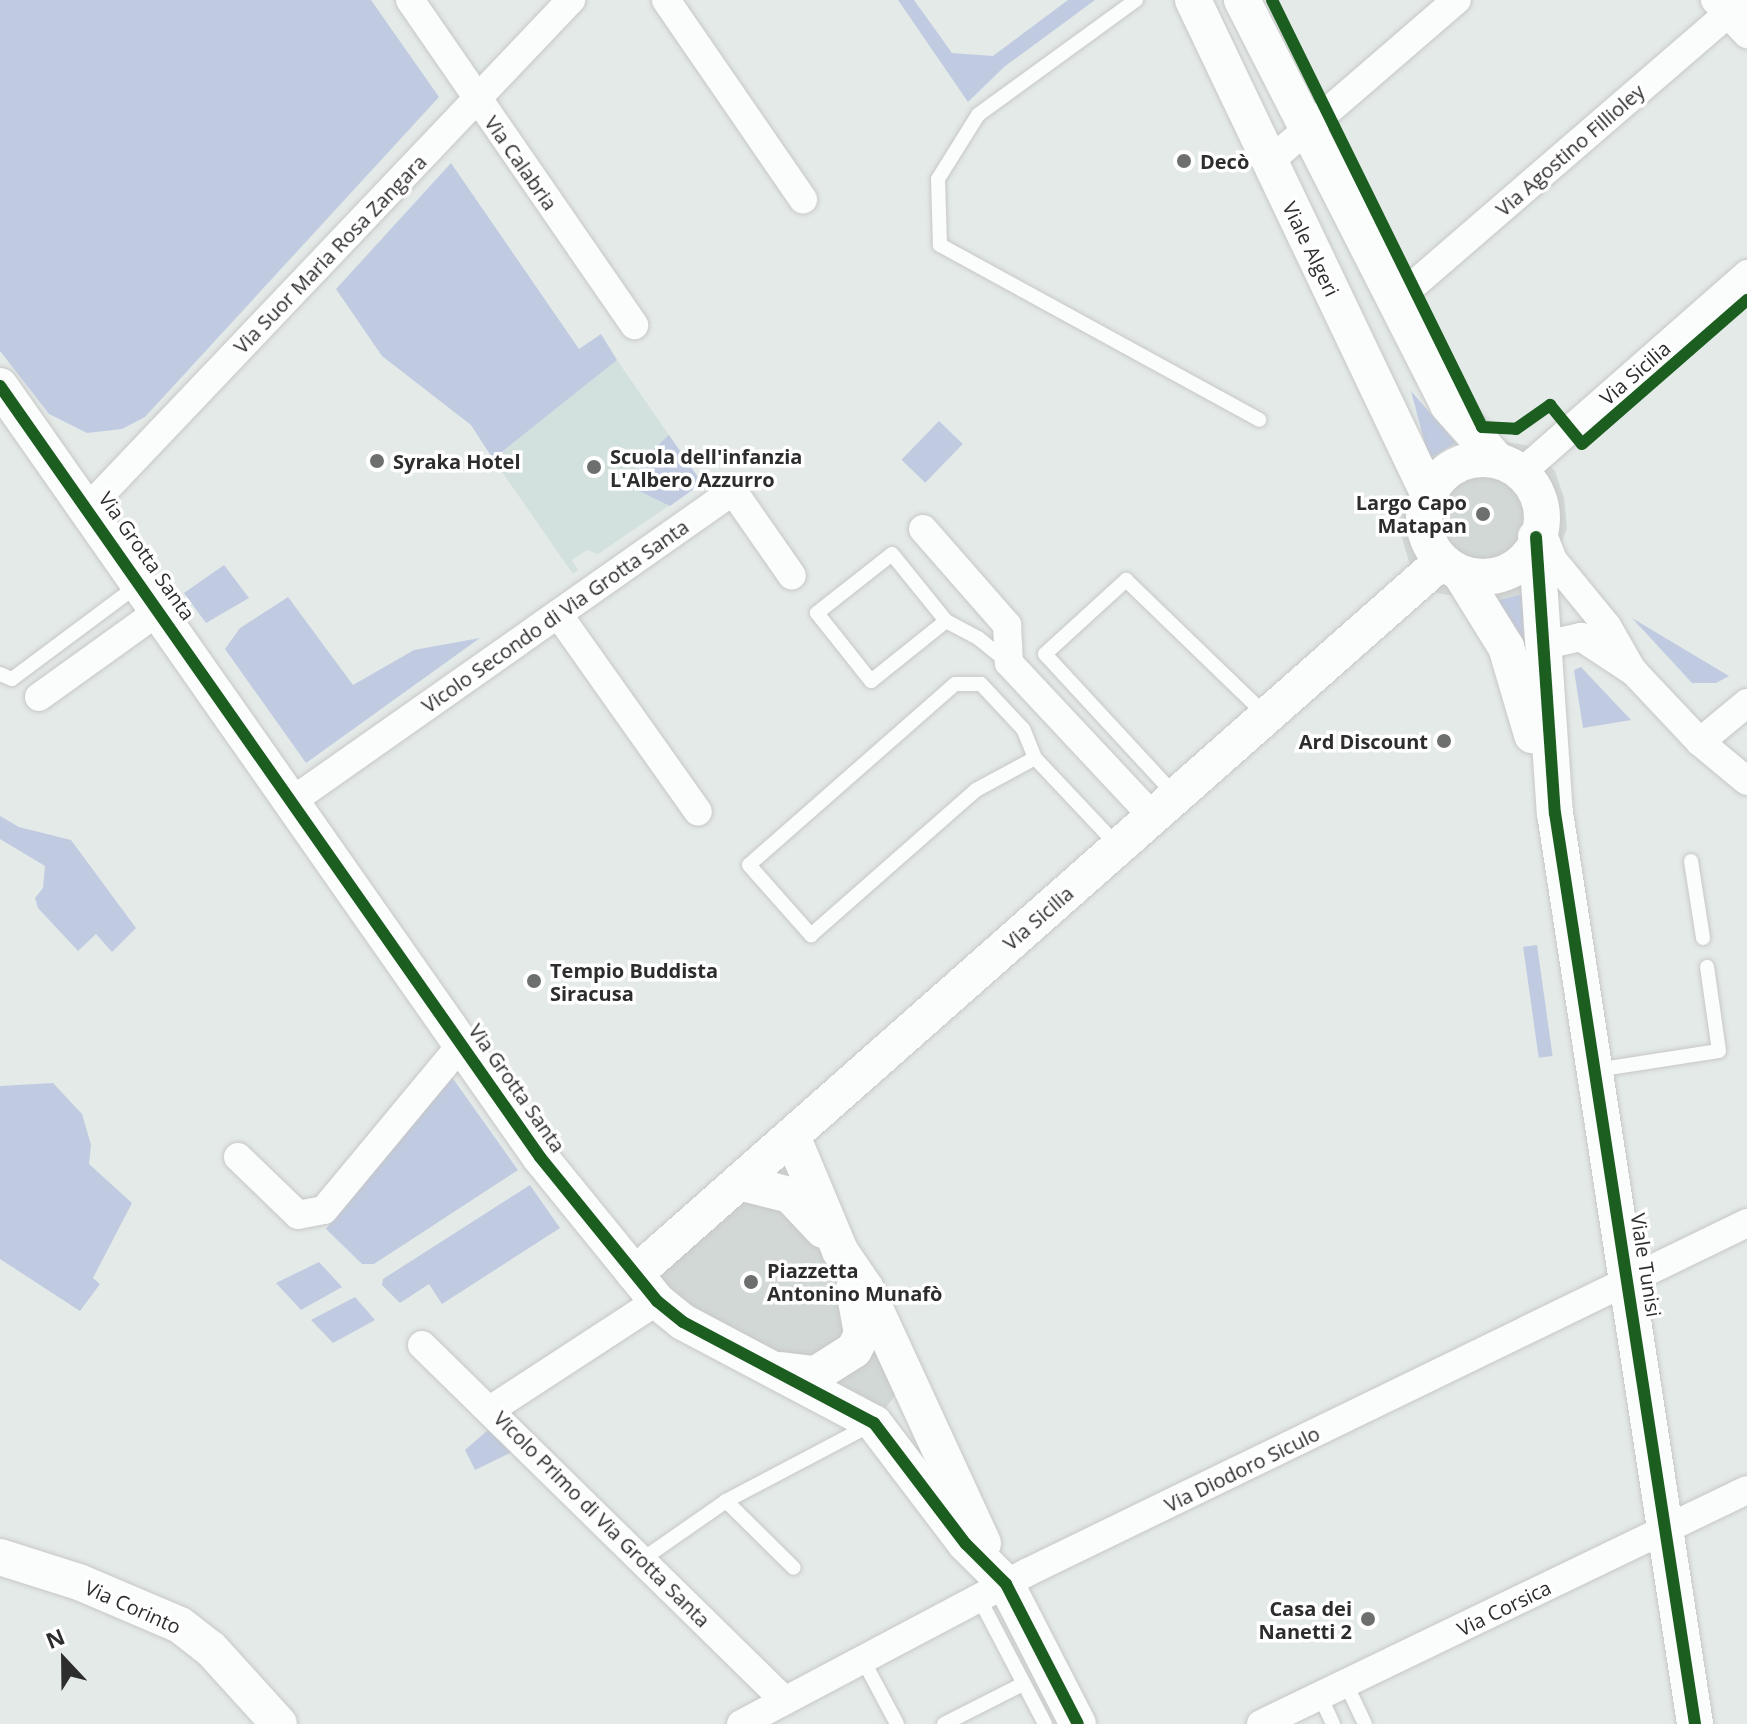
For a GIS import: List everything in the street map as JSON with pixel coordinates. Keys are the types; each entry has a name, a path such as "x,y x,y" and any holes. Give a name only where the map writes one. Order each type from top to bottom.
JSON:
{"street":[{"name":"Via Calabria","path":"410,0 634,325"},
{"name":"Via Suor Maria Rosa Zangara","path":"89,507 571,0"},
{"path":"666,0 803,199"},
{"name":"Viale Algeri","path":"1193,0 1430,497"},
{"path":"1242,0 1448,405 1509,465 1540,502 1541,657 1555,813"},
{"path":"1269,162 1457,0"},
{"name":"Via Agostino Fillioley","path":"1396,300 1733,12"},
{"name":"Via Sicilia","path":"1509,465 1747,274"},
{"name":"Via Grotta Santa","path":"0,386 89,507 540,1157 646,1288 683,1322 874,1423 966,1544 1078,1724"},
{"path":"1509,465 1455,465 1430,497 1425,528 1506,647 1555,813"},
{"name":"Vicolo Secondo di Via Grotta Santa","path":"292,801 733,491 792,576"},
{"path":"923,529 1007,625 1009,663 1165,807"},
{"path":"1452,569 1486,579 1509,570 1526,557 1538,531"},
{"path":"1538,531 1553,560 1607,626 1634,672 1700,742 1747,781"},
{"name":"Via Sicilia","path":"646,1288 739,1182 1268,716 1452,569"},
{"path":"39,697 151,596"},
{"path":"558,614 698,812"},
{"path":"1541,657 1550,644 1581,637 1634,672"},
{"path":"1700,742 1747,703"},
{"name":"Viale Tunisi","path":"1555,813 1695,1724"},
{"path":"238,1157 298,1215 324,1210 462,1044"},
{"name":"Via Grotta Santa","path":"792,1136 840,1251 866,1289 992,1583"},
{"path":"739,1182 790,1195 840,1251 862,1310 862,1334 854,1350 816,1374 772,1369"},
{"name":"Via Diodoro Siculo","path":"741,1724 863,1660 992,1583 1747,1223"},
{"name":"Vicolo Primo di Via Grotta Santa","path":"646,1288 490,1410 785,1701"},
{"path":"422,1345 490,1410"},
{"name":"Via Corsica","path":"1261,1724 1296,1716 1320,1696 1747,1490"},
{"name":"Via Corinto","path":"0,1557 79,1582 180,1625 211,1649 279,1724"}],"lane":[{"path":"1136,0 978,115 938,179 940,245 1259,420"},
{"path":"946,621 871,681 817,613 892,554 946,621 978,638 1009,663"},
{"path":"1165,807 1045,654 1126,580 1268,716"},
{"path":"0,674 12,679 151,596"},
{"path":"1035,758 976,790 811,935 749,865 955,684 981,684 1023,729 1035,758 1119,847"},
{"path":"1691,861 1703,938"},
{"path":"1596,1070 1719,1051 1707,967"},
{"path":"640,1561 726,1501 874,1423"},
{"path":"726,1501 794,1568"},
{"path":"992,1583 1023,1684 1045,1724"},
{"path":"863,1660 897,1724"},
{"path":"944,1724 1023,1684"},
{"path":"1346,1684 1365,1724"},
{"path":"1320,1696 1333,1724"}],"shaded area":[{"path":"0,0 371,0 439,97 145,417 122,429 87,433 49,414 0,351"},
{"path":"898,0 914,0 952,53 993,56 1068,0 1095,0 1004,67 968,102"},
{"path":"451,163 579,349 601,334 617,360 493,459 471,425 382,356 336,289"},
{"name":"Scuola dell'infanzia L'Albero Azzurro","path":"617,360 702,483 598,554 587,550 579,555 572,560 578,570 573,574 493,459"},
{"path":"1411,391 1456,443 1429,459"},
{"path":"939,421 963,444 925,483 901,460"},
{"path":"669,435 702,483 670,506 631,487 642,460"},
{"name":"Largo Capo Matapan","path":"1475,437 1530,446 1555,471 1564,498 1567,528 1557,555 1522,594 1491,602 1437,593 1409,562 1399,528 1403,499 1429,459"},
{"path":"224,565 249,598 206,623 184,593"},
{"path":"1522,594 1525,665 1491,602"},
{"path":"288,597 353,685 414,650 480,638 306,763 225,649 240,628"},
{"path":"1632,618 1729,676 1716,683 1692,683"},
{"path":"1581,667 1631,720 1583,728 1574,670"},
{"path":"0,816 19,827 71,840 136,928 112,952 96,934 78,951 38,908 35,898 43,888 45,866 0,839"},
{"path":"1537,945 1553,1056 1539,1058 1523,947"},
{"path":"449,1073 518,1170 374,1264 362,1264 326,1229"},
{"path":"53,1083 82,1114 91,1145 89,1164 132,1203 93,1278 100,1284 80,1311 0,1259 0,1086"},
{"name":"Piazzetta Antonino Munafò","path":"792,1136 908,1379 874,1423 635,1274"},
{"path":"530,1185 560,1228 442,1304 429,1284 400,1303 382,1285 383,1279"},
{"path":"319,1262 342,1287 301,1310 276,1283"},
{"path":"355,1297 375,1320 333,1343 311,1320"},
{"path":"488,1430 512,1452 475,1470 465,1450"}],"cycle path":[{"path":"1272,0 1482,427 1516,429 1550,405 1582,444 1747,300"},
{"path":"0,386 540,1157 657,1301 683,1322 874,1423 966,1544 1006,1584 1078,1724"},
{"path":"1536,537 1555,813 1695,1724"}],"place":[{"name":"Decò","path":"1184,161"},
{"name":"Syraka Hotel","path":"377,461"},
{"name":"Scuola dell'infanzia L'Albero Azzurro","path":"594,467"},
{"name":"Largo Capo Matapan","path":"1483,514"},
{"name":"Ard Discount","path":"1444,741"},
{"name":"Tempio Buddista Siracusa","path":"534,981"},
{"name":"Piazzetta Antonino Munafò","path":"751,1282"},
{"name":"Casa dei Nanetti 2","path":"1368,1619"}]}
